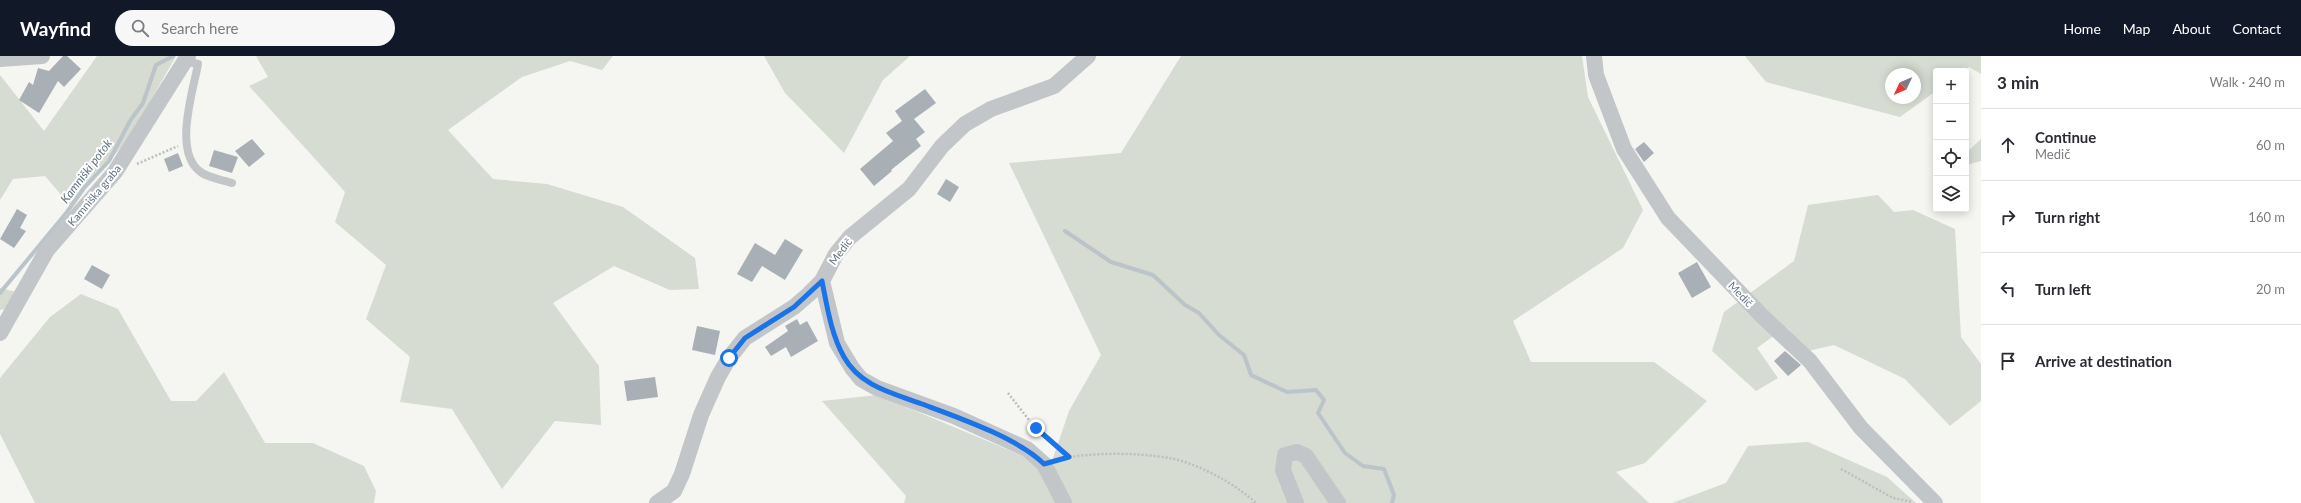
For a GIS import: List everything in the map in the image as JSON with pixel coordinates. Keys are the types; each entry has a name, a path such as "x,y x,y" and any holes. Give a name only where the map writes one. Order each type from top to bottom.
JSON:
{"street":[{"path":"0,59 10,60 42,56"},
{"name":"Medič","path":"657,503 674,490 701,414 729,358 745,338 794,307 822,281 836,254 850,237 909,189 942,146 965,124 991,109 1054,86 1088,56"},
{"name":"Medič","path":"1594,56 1596,75 1624,149 1668,218 1762,316 1810,361 1861,428 1935,503"},
{"name":"Kamniška graba","path":"0,333 47,250 115,172 187,58"},
{"path":"822,281 837,343 852,368 861,378 877,388 954,416 1027,449 1044,464 1064,503"},
{"path":"1296,503 1283,470 1285,455 1297,452 1306,456 1338,503"}],"lane":[{"path":"187,58 198,64 187,124 186,142 191,160 202,173 232,182"}],"path":[{"path":"115,172 138,164 186,142"},
{"path":"1008,393 1036,428 1069,457"},
{"path":"1044,464 1069,457 1130,454 1184,462 1239,488 1256,503"},
{"path":"1841,469 1893,498 1916,503"}],"shaded area":[{"path":"97,56 176,56 129,139 70,205 45,176 13,179 0,200 0,75 44,131"},
{"path":"256,56 613,56 602,70 570,61 522,77 448,130 493,179 547,184 623,207 695,258 699,289 670,290 614,266 553,303 599,366 601,425 555,421 502,489 452,409 400,402 410,357 366,319 386,265 335,222 345,192 249,86 268,77"},
{"path":"764,56 910,56 883,80 844,153 785,93"},
{"path":"1181,56 1582,56 1588,97 1643,210 1623,248 1513,321 1531,362 1654,362 1707,401 1645,463 1616,472 1649,503 904,503 906,496 822,401 877,395 1050,467 1069,411 1101,355 1009,163 1121,153"},
{"path":"1745,56 1981,56 1981,74 1969,67 1933,68 1933,93 1921,102 1921,68 1885,68 1885,104 1918,104 1900,117 1766,82"},
{"path":"1981,139 1981,161 1969,164 1969,150"},
{"path":"1878,195 1894,212 1913,210 1955,229 1961,337 1981,364 1981,401 1950,426 1905,379 1834,345 1808,351 1786,327 1757,348 1778,378 1756,391 1712,351 1724,312 1794,261 1808,205"},
{"path":"0,288 20,293 10,308 0,310"},
{"path":"81,294 118,309 171,401 196,401 224,372 265,443 313,443 364,466 376,491 374,503 35,503 0,434 0,378 50,317"},
{"path":"1808,442 1887,477 1916,503 1672,503 1726,483 1748,446"}],"building":[{"path":"63,56 67,56 81,69 64,87 58,81 39,113 19,100 29,82 33,85 38,68 49,71"},
{"path":"925,89 936,103 914,119 925,132 916,139 921,146 874,186 860,169 893,141 886,133 902,121 895,111"},
{"path":"252,139 265,154 249,167 235,151"},
{"path":"1644,142 1654,153 1644,162 1635,149"},
{"path":"214,150 238,157 232,173 209,166"},
{"path":"178,153 183,166 169,172 164,159"},
{"path":"946,179 959,187 950,202 937,194"},
{"path":"17,209 27,215 20,228 26,231 14,248 0,239"},
{"path":"785,239 803,250 785,280 762,266 752,282 737,274 755,243 775,255"},
{"path":"1697,262 1711,287 1692,298 1678,273"},
{"path":"92,265 110,275 102,289 84,279"},
{"path":"797,319 800,325 807,321 818,341 791,357 786,347 771,356 765,347 788,331 785,326"},
{"path":"697,326 720,331 715,355 692,350"},
{"path":"1785,351 1801,365 1788,376 1774,361"},
{"path":"655,377 658,397 627,401 624,381"}],"waterway":[{"name":"Kamniški potok","path":"0,293 67,212 84,188 109,161 130,121 143,103 156,65 173,56"},
{"path":"1065,231 1111,262 1153,275 1185,305 1199,313 1219,335 1244,355 1251,375 1287,392 1316,390 1324,400 1318,413 1345,453 1363,466 1384,469 1394,495 1392,503"}],"route":[{"path":"729,358 745,338 794,307 822,281 831,324 837,343 844,357 861,378 877,388 954,416 1027,449 1044,464 1069,457 1036,428"}]}
